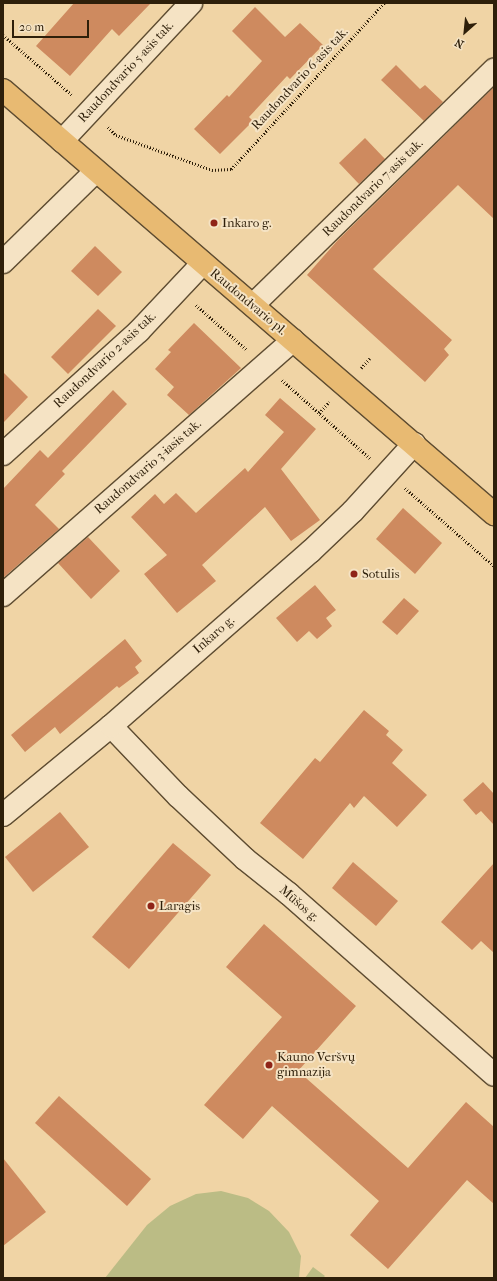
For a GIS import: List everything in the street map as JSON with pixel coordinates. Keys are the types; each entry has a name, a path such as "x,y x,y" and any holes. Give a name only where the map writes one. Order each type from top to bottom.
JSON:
{"main road":[{"name":"Raudondvario pl.","path":"3,90 494,514"}],"street":[{"name":"Raudondvario 5-asis tak.","path":"62,141 191,3"},
{"name":"Raudondvario 7-asis tak.","path":"252,305 494,70"},
{"path":"3,262 96,171"},
{"name":"Raudondvario 2-asis tak.","path":"3,454 139,331 203,263"},
{"name":"Raudondvario 3-iasis tak.","path":"3,595 293,340"},
{"name":"Inkaro g.","path":"3,815 110,726 310,552 353,511 414,444"},
{"name":"Mūšos g.","path":"110,726 178,796 244,859 289,894 494,1075"}],"path":[{"name":"Raudondvario 6-asis tak.","path":"91,111 116,134 212,170 231,169 384,3"},
{"path":"3,35 91,111"},
{"path":"178,290 494,566"}],"green space":[{"path":"221,1191 248,1198 269,1211 289,1232 301,1256 299,1278 105,1278 147,1225 170,1206 196,1194"},
{"path":"313,1267 325,1276 323,1278 305,1278"}],"building":[{"path":"74,3 151,3 119,36 112,29 70,76 36,46"},
{"path":"255,7 285,37 300,23 323,45 290,79 287,76 249,117 253,121 220,154 194,129 227,95 229,97 262,61 232,31"},
{"path":"396,65 420,89 425,85 443,102 424,121 381,80"},
{"path":"494,87 494,219 458,185 373,269 452,340 444,349 449,355 425,382 307,275 338,240"},
{"path":"365,138 385,159 359,184 339,163"},
{"path":"95,246 122,272 98,296 71,271"},
{"path":"98,309 116,326 68,374 51,357"},
{"path":"194,323 241,368 189,415 167,395 174,387 155,369 171,352 168,350"},
{"path":"3,372 28,397 3,423"},
{"path":"113,390 127,404 62,471 65,474 35,505 59,529 3,578 3,489 40,450 48,458"},
{"path":"280,398 316,429 281,469 320,520 291,541 265,507 202,565 216,581 177,613 144,574 167,555 131,517 155,494 164,504 176,493 196,513 245,468 248,472 284,432 265,415"},
{"path":"403,508 442,543 415,574 376,539"},
{"path":"88,537 120,571 91,599 58,563"},
{"path":"315,585 336,610 326,618 332,626 317,639 309,631 297,642 276,618"},
{"path":"404,598 419,611 397,635 382,622"},
{"path":"125,639 142,661 135,667 139,673 119,688 117,686 60,734 55,727 25,752 11,735"},
{"path":"364,710 389,731 386,735 403,750 392,763 427,795 397,827 364,796 354,808 350,803 303,859 260,823 315,758 320,762"},
{"path":"483,782 494,794 494,825 481,811 476,815 463,800"},
{"path":"60,812 89,847 33,892 5,857"},
{"name":"Laragis","path":"173,843 211,875 129,969 92,937"},
{"path":"353,862 398,901 376,926 332,888"},
{"path":"494,863 494,953 481,941 472,950 441,922"},
{"path":"264,924 356,1006 298,1071 408,1168 466,1102 494,1127 494,1204 467,1180 388,1269 350,1235 379,1201 272,1106 243,1139 204,1105 282,1017 226,967"},
{"path":"59,1096 151,1179 127,1206 35,1123"},
{"path":"3,1158 46,1212 3,1246"}],"place":[{"name":"Inkaro g.","path":"214,223"},
{"name":"Sotulis","path":"354,574"},
{"name":"Laragis","path":"151,906"},
{"name":"Kauno Veršvų gimnazija","path":"269,1065"}]}
